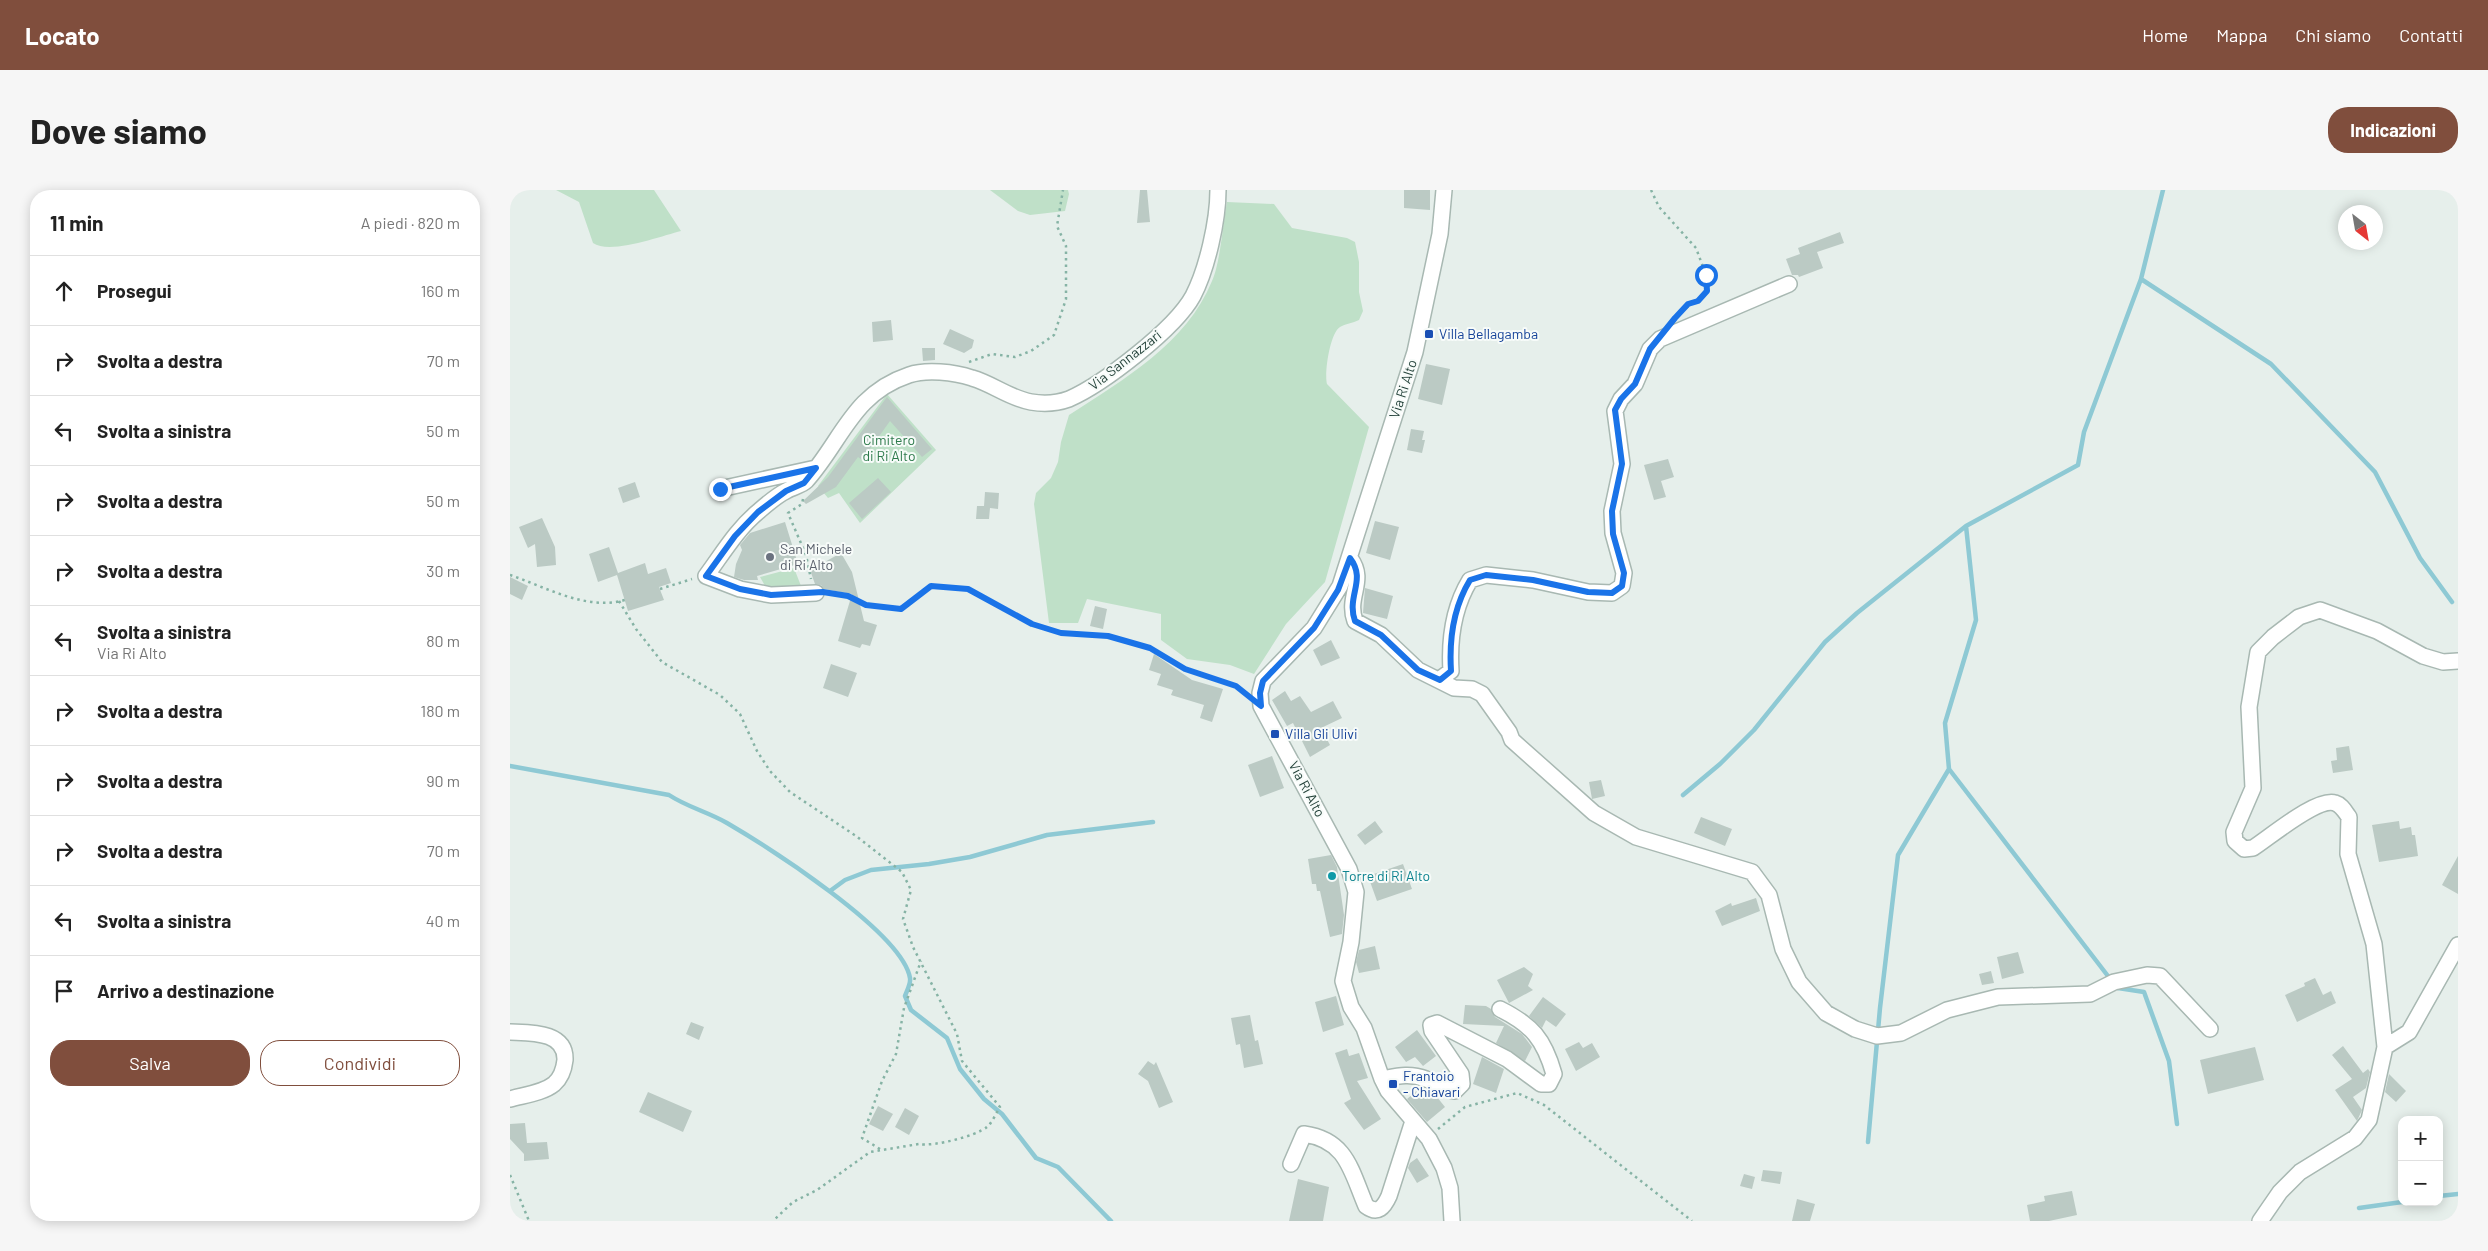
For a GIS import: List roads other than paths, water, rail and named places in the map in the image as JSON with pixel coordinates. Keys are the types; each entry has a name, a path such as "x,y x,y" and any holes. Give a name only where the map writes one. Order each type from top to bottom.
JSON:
{"street":[{"name":"Via Sannazzari","path":"816,593 771,595 740,589 706,576 735,536 758,512 786,491 804,483 860,406 884,385 911,374 940,372 972,378 1002,393 1031,402 1050,403 1067,400 1096,384 1180,315 1192,296 1200,278 1214,226 1218,190"},
{"name":"Via Ri Alto","path":"1444,190 1440,234 1418,343 1350,558 1338,590 1314,628 1263,681 1260,693 1261,706 1348,868 1356,892 1351,942 1343,981 1351,1007 1364,1028 1388,1091 1429,1139 1444,1168 1450,1188 1452,1221"},
{"path":"1440,680 1451,671 1449,640 1462,593 1470,580 1486,575 1533,580 1588,592 1612,593 1622,586 1624,573 1613,534 1612,511 1622,464 1615,410 1635,384 1650,349 1660,339 1790,284"},
{"path":"720,489 816,468"},
{"path":"1350,558 1357,566 1358,575 1351,610 1355,621 1381,635 1418,670 1454,688 1472,688 1482,694 1509,732 1512,740 1594,813 1636,837 1752,872 1769,895 1784,950 1799,982 1826,1013 1855,1029 1877,1036 1901,1033 1947,1010 1998,997 2090,994 2114,982 2147,975 2160,976 2210,1029"},
{"path":"2260,1221 2280,1192 2300,1172 2355,1138 2369,1120 2385,1047 2374,944 2348,854 2349,817 2334,802 2324,803 2298,817 2253,848 2244,849 2234,840 2234,832 2253,788 2249,707 2258,652 2299,616 2320,610 2377,631 2423,656 2443,662 2458,661"},
{"path":"2385,1047 2408,1032 2458,945"},
{"path":"1382,1079 1406,1074 1426,1079 1455,1091 1462,1084 1462,1074 1432,1031 1431,1025 1437,1023 1507,1059 1541,1084 1549,1084 1554,1074 1542,1042 1532,1029 1500,1009"},
{"path":"510,1032 548,1036 561,1046 565,1053 564,1068 554,1084 544,1090 510,1099"},
{"path":"1292,1164 1304,1134 1328,1141 1340,1150 1352,1167 1366,1206 1374,1211 1380,1210 1385,1206 1389,1196 1413,1121"}],"waterway":[{"path":"2111,980 1949,769 1945,723 1976,620 1966,526 2078,465 2084,432 2141,279 2163,190"},
{"path":"2141,279 2271,364 2375,472 2420,558 2452,602"},
{"path":"1683,795 1720,764 1754,730 1825,642 1857,613 1966,526"},
{"path":"510,766 669,795 727,823 801,870 831,892 884,938 902,959 910,978 905,996 911,1010 947,1038 960,1069 984,1099 1002,1114 1036,1158 1058,1167 1111,1221"},
{"path":"1868,1142 1880,1008 1898,855 1949,769"},
{"path":"830,891 845,880 871,870 929,864 970,857 1047,835 1153,822"},
{"path":"2116,986 2118,988 2144,992 2169,1061 2177,1124"},
{"path":"2443,1196 2458,1194"},
{"path":"2359,1208 2398,1203"}],"place":[{"name":"Villa Bellagamba","path":"1429,334"},
{"name":"San Michele di Ri Alto","path":"770,557"},
{"name":"Villa Gli Ulivi","path":"1275,734"},
{"name":"Torre di Ri Alto","path":"1332,876"},
{"name":"Frantoio - Chiavari","path":"1393,1084"}],"park label":[{"name":"Cimitero di Ri Alto","path":"889,448"}]}
